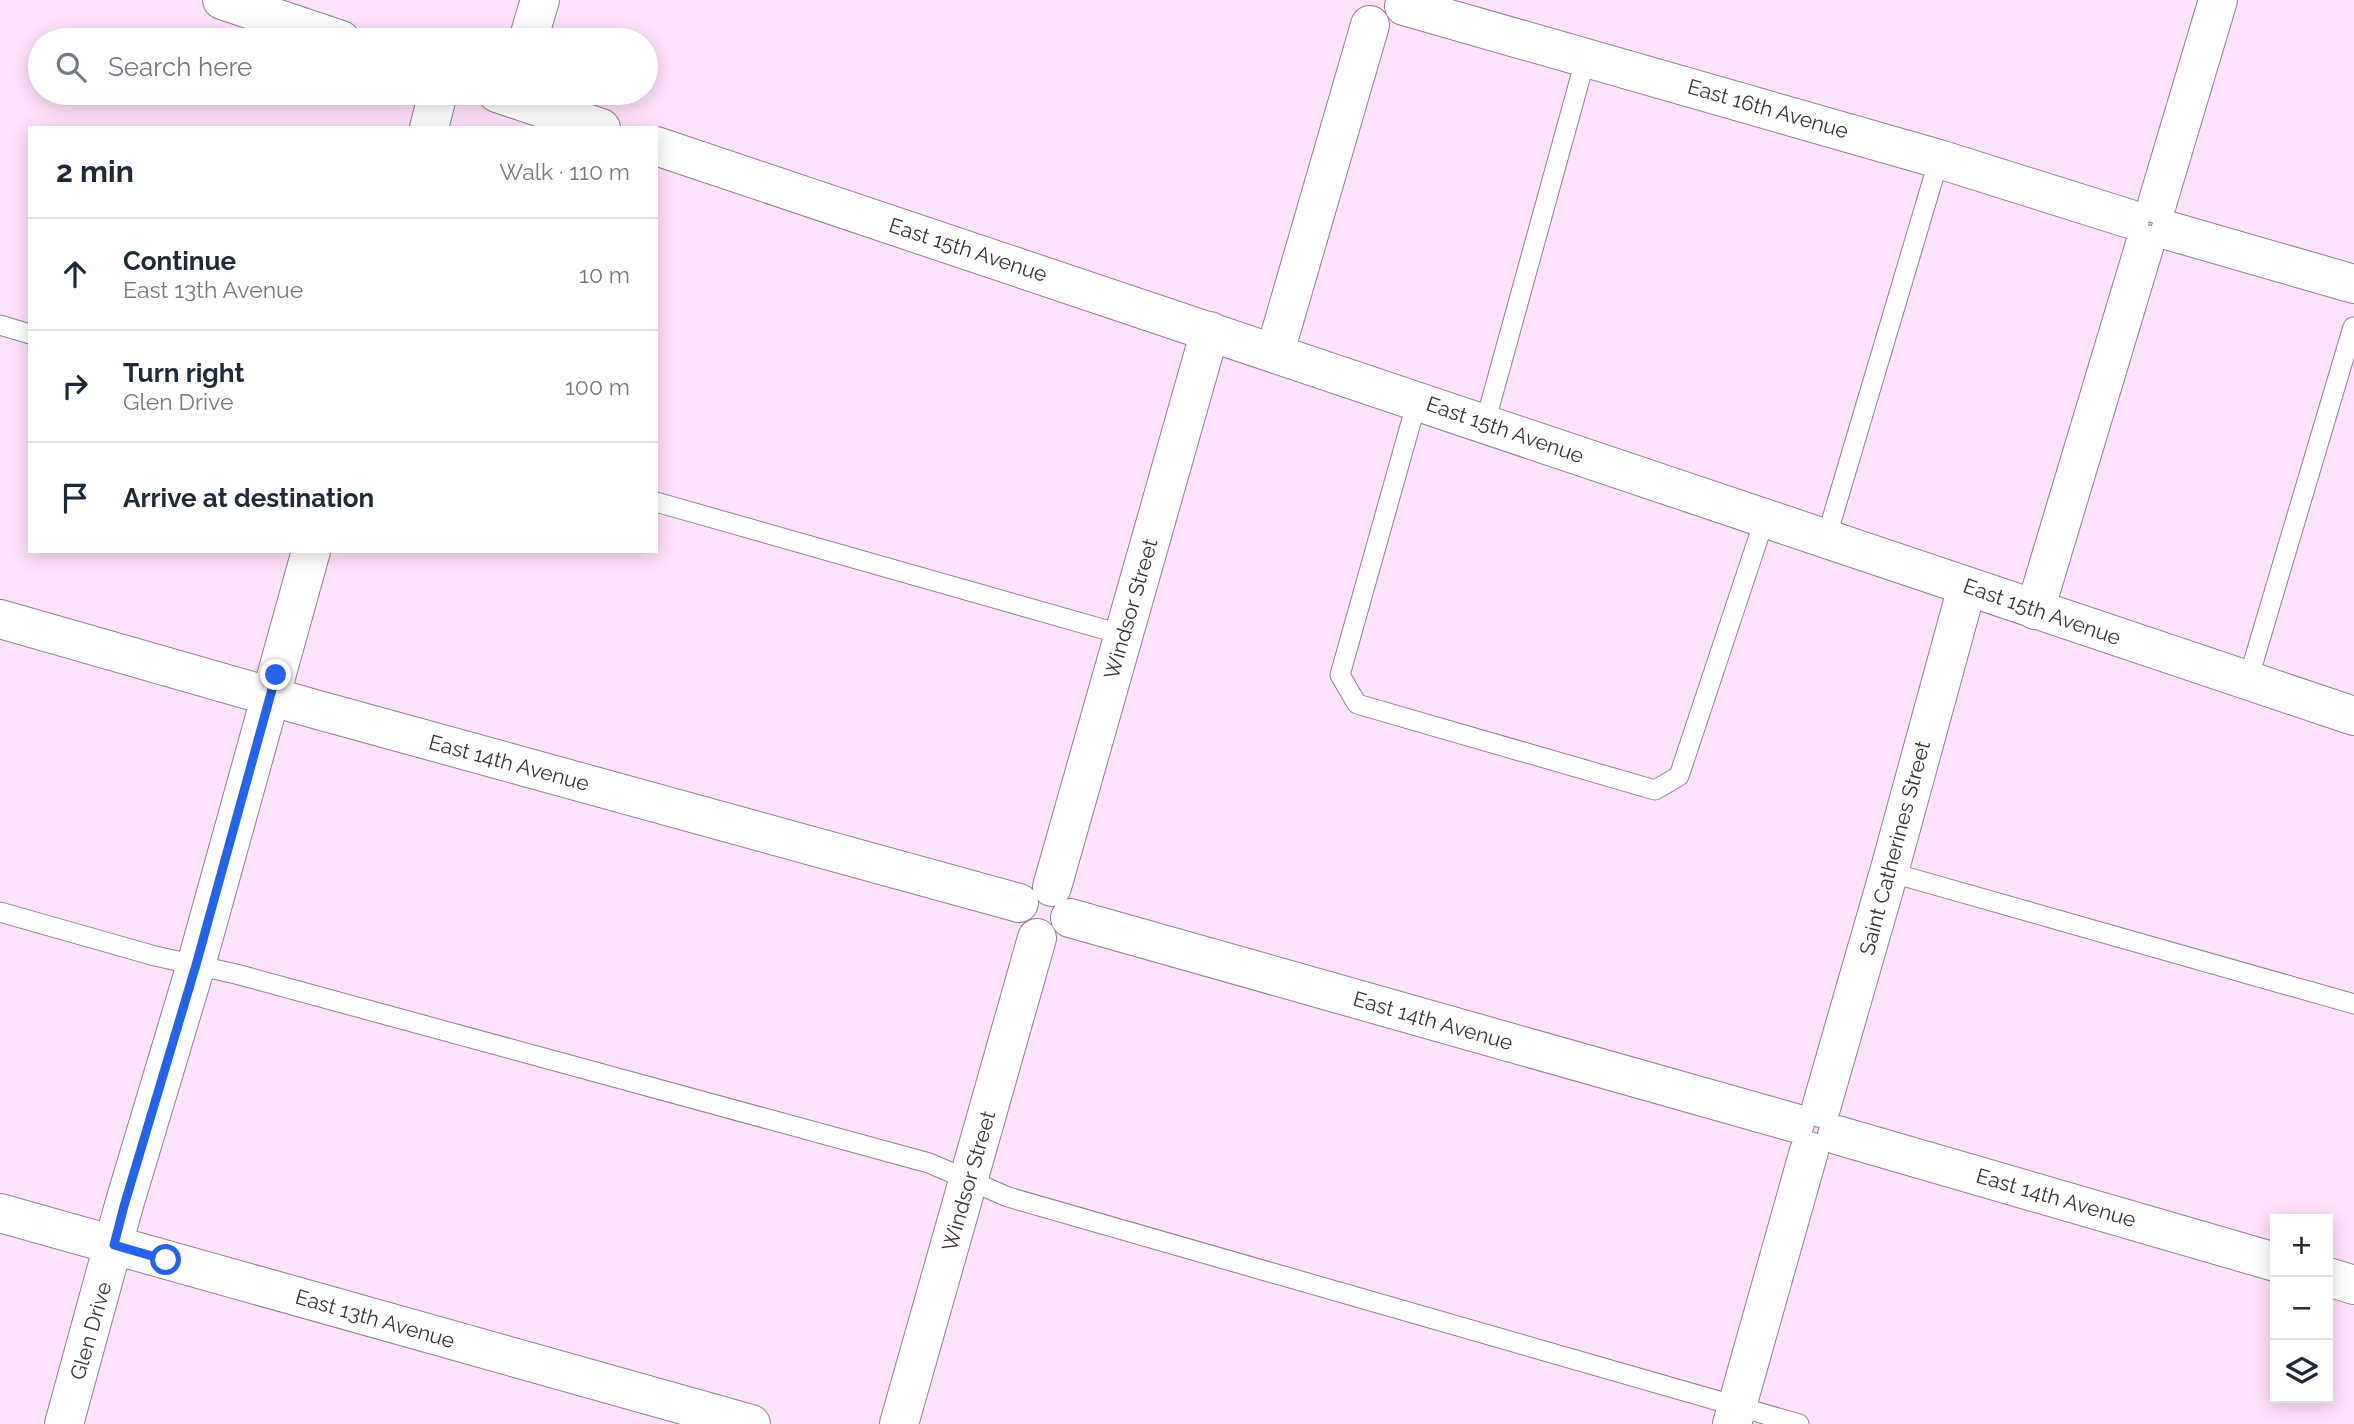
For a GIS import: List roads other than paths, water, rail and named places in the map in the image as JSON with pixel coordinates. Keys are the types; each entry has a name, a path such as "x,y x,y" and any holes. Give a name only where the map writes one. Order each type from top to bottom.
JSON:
{"street":[{"path":"222,0 305,28"},
{"path":"532,28 540,0"},
{"path":"2035,610 2218,0"},
{"path":"1275,352 1361,12 1387,24 1395,20 1405,3"},
{"name":"East 16th Avenue","path":"1405,3 2354,284"},
{"path":"430,126 435,105"},
{"path":"537,105 595,126"},
{"name":"East 15th Avenue","path":"658,147 2354,716"},
{"name":"Windsor Street","path":"899,1424 1037,938 1028,933 1018,914 1047,903 1210,331"},
{"name":"Glen Drive","path":"64,1424 310,553"},
{"name":"Saint Catherines Street","path":"1735,1415 1967,587"},
{"name":"East 14th Avenue","path":"0,619 270,696 1047,903 2270,1261"},
{"name":"East 13th Avenue","path":"0,1213 751,1424"},
{"path":"2333,1279 2354,1285"}],"lane":[{"path":"1485,423 1586,57"},
{"path":"1826,539 1939,159"},
{"path":"0,326 28,333"},
{"path":"2248,680 2353,327"},
{"path":"1417,401 1339,675 1357,704 1655,790 1679,775 1765,518"},
{"path":"658,503 1124,635"},
{"path":"1889,872 2354,1004"},
{"path":"0,912 929,1163 1007,1196 1735,1415 1800,1424"}]}
